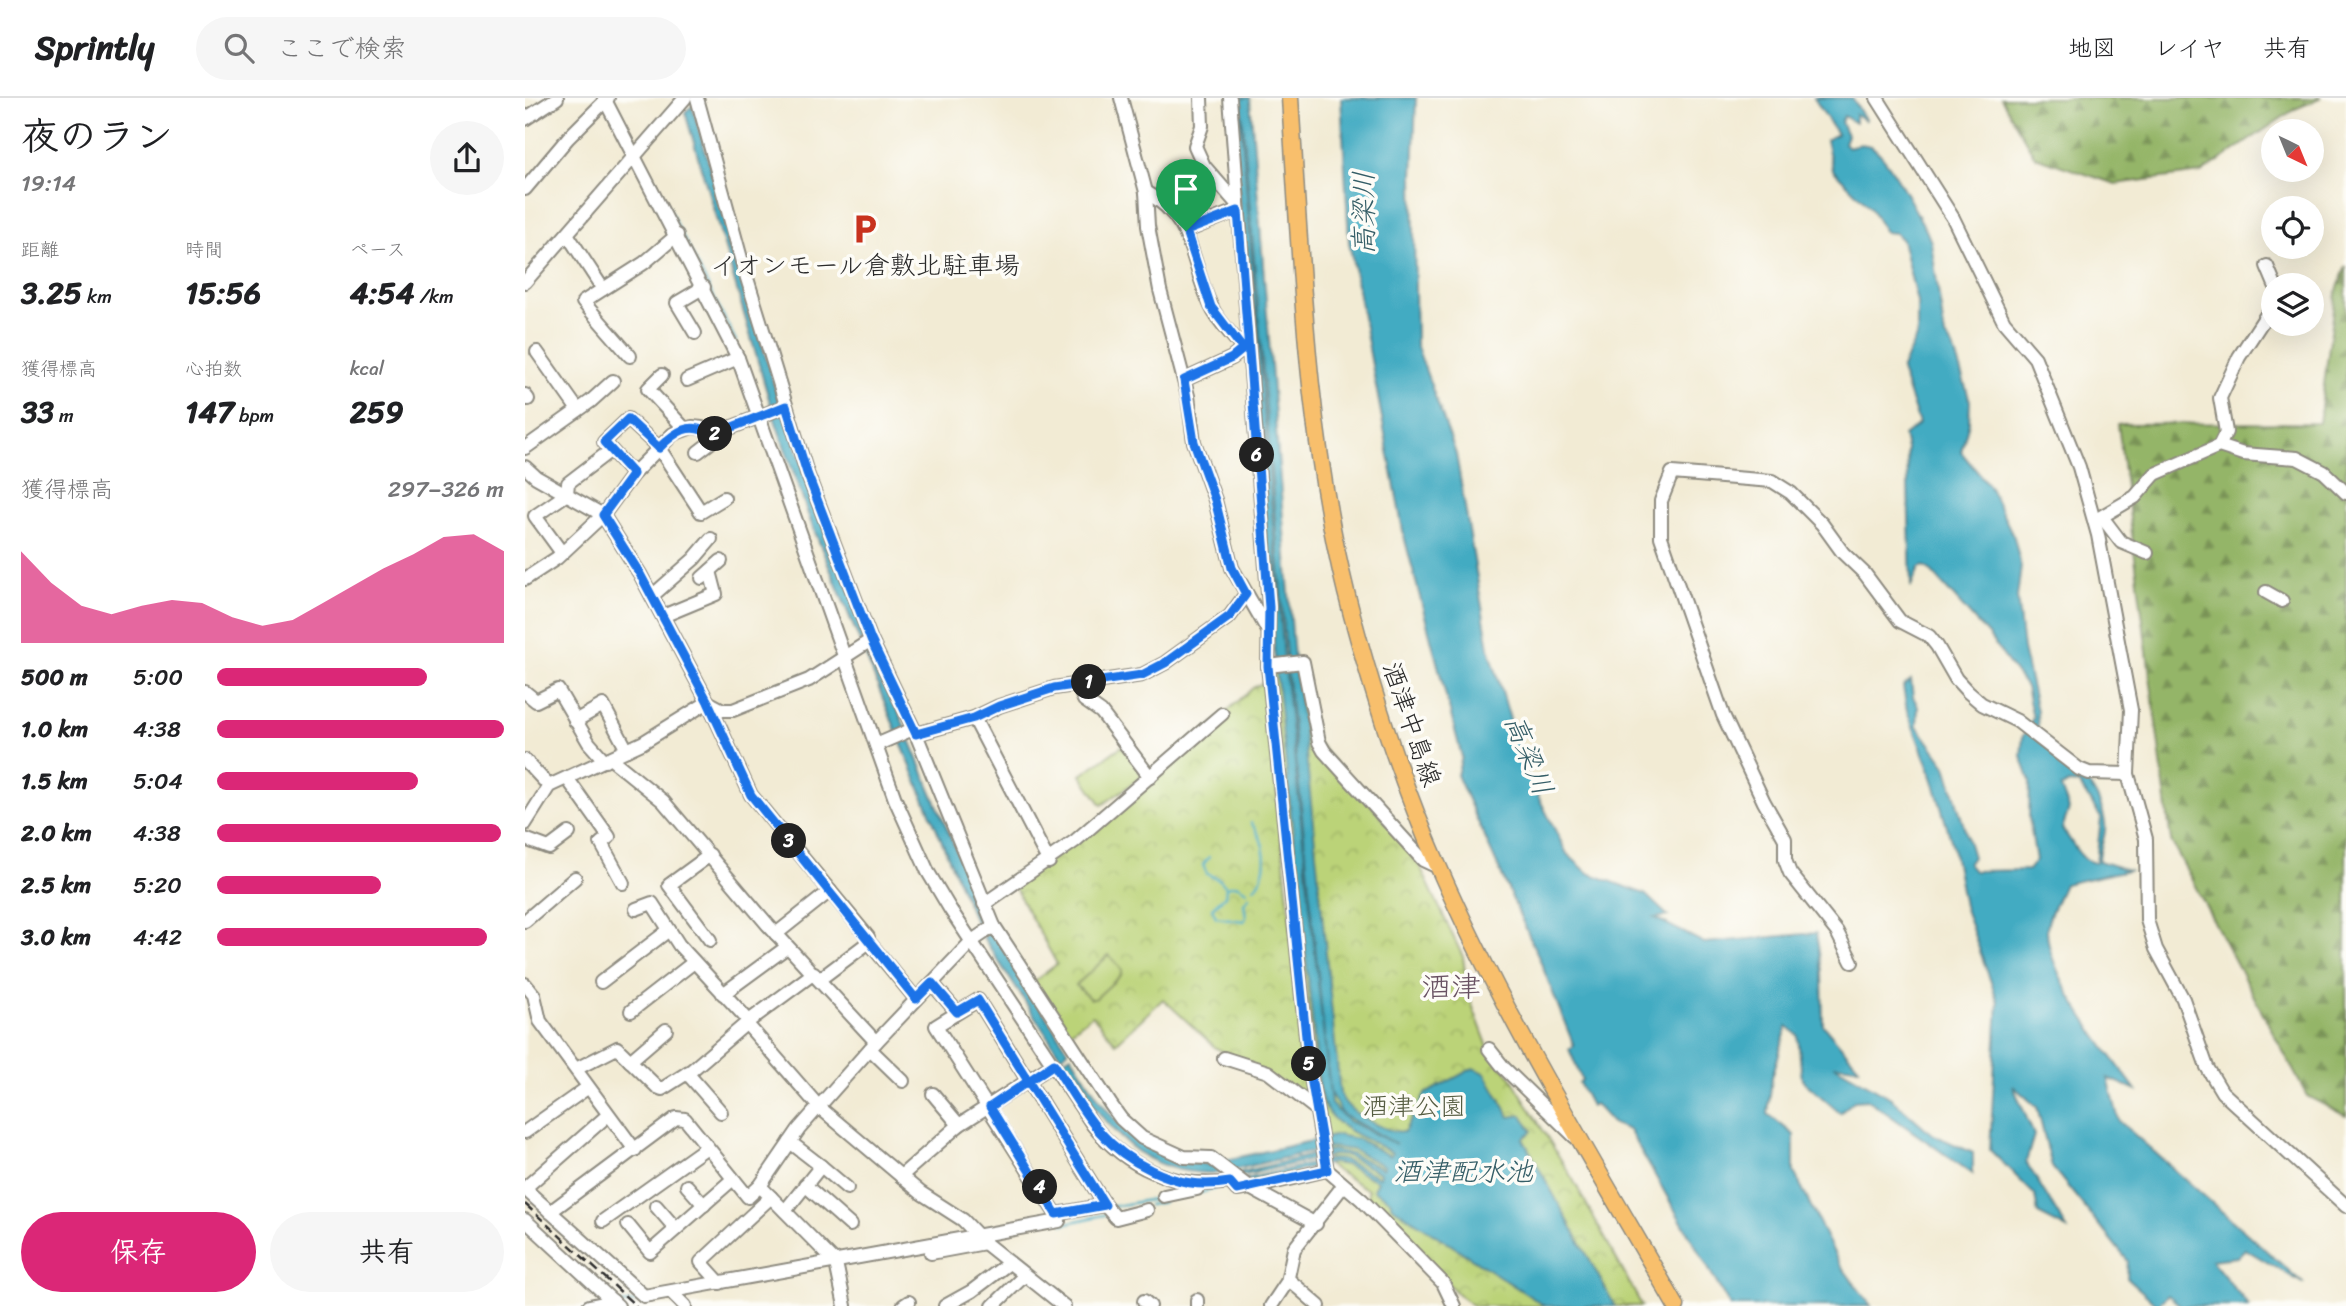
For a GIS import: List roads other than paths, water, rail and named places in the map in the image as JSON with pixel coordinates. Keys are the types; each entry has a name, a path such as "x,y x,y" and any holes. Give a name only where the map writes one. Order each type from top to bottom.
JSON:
{"main road":[{"name":"酒津中島線","path":"1290,98 1309,372 1329,513 1346,592 1371,683 1438,867 1497,985 1579,1138 1676,1306"}],"street":[{"path":"525,119 557,98"},
{"path":"525,282 685,98"},
{"path":"697,98 784,407 807,473 871,640 912,732 992,928 1073,1051 1132,1131 1172,1153 1184,1157 1211,1158 1220,1163 1236,1186"},
{"path":"1121,98 1146,192 1148,226 1160,290 1184,380 1194,442 1215,500 1232,568 1267,629"},
{"path":"1201,98 1202,126 1195,146 1204,166 1237,207"},
{"path":"1230,98 1246,349 1269,607 1267,629 1270,665 1320,1137 1327,1168 1443,1283 1453,1306"},
{"path":"1877,98 1953,218 2004,322 2035,358 2098,519 2131,710 2128,774 2146,839 2146,907 2151,937 2183,999 2212,1077 2246,1115 2346,1206"},
{"path":"525,189 605,99 704,287 738,358 756,416 895,799 928,872 1093,1125 1117,1151 1172,1180 1199,1185 1236,1186 1315,1224"},
{"path":"1146,192 1170,209 1186,231 1211,307 1246,349"},
{"path":"1186,231 1237,207"},
{"path":"567,234 603,289"},
{"path":"629,356 583,302 643,263 677,235"},
{"path":"2267,265 2270,273"},
{"path":"695,332 677,303 704,287"},
{"path":"2098,519 2135,497 2155,474 2219,446 2227,432 2220,398 2239,357 2261,323"},
{"path":"1184,380 1246,349"},
{"path":"537,352 578,410"},
{"path":"687,380 738,358"},
{"path":"662,375 648,389 684,428"},
{"path":"525,448 613,381"},
{"path":"712,435 784,407"},
{"path":"633,474 604,442 628,419 659,448 701,512 724,498"},
{"path":"525,579 562,554 603,515 633,474 684,428 702,428 712,435"},
{"path":"698,452 711,442 712,435"},
{"path":"2219,446 2243,454 2297,458 2324,472 2346,493"},
{"path":"567,494 568,483 611,450"},
{"path":"525,467 603,515 663,616 708,702 751,795 916,999"},
{"path":"1852,962 1837,932 1790,873 1785,860 1785,839 1764,802 1723,715 1661,537 1661,501 1672,473 1772,481 1791,492 1822,524 1843,553 1865,574 1900,621 1929,636 1956,679 1982,704 2017,721 2080,769 2089,773 2128,774"},
{"path":"562,554 535,516 567,494"},
{"path":"2098,519 2121,542 2147,553"},
{"path":"652,596 694,559 711,539"},
{"path":"663,616 716,594 706,574 721,561"},
{"path":"2266,592 2282,601"},
{"path":"876,745 912,732 974,718 999,706 1077,683 1142,675 1165,663 1230,616 1246,594"},
{"path":"708,702 723,710 733,710 802,683 844,654 871,640"},
{"path":"1270,665 1300,662 1305,665 1319,742 1327,755 1423,860 1438,867"},
{"path":"1077,683 1084,699 1101,712 1150,777"},
{"path":"526,696 536,701 558,690 589,743 663,801 787,947 817,976 903,1081"},
{"path":"525,824 549,786 627,750 708,702"},
{"path":"575,721 603,705 627,750"},
{"path":"984,904 1049,862 1222,714"},
{"path":"974,718 1049,862"},
{"path":"525,760 549,786"},
{"path":"567,778 609,837 601,844 623,883"},
{"path":"525,839 549,848 569,833"},
{"path":"709,940 669,885 710,855"},
{"path":"525,921 575,878"},
{"path":"776,934 830,891"},
{"path":"636,909 652,902 669,930 694,962 819,1107 901,1176 963,1220 1024,1276 1064,1306"},
{"path":"550,1212 676,1118 685,1119 748,1197 760,1186 790,1142 873,1045 973,940 992,928"},
{"path":"601,982 669,930"},
{"path":"576,1069 617,1048 662,1089 687,1073 747,1022 868,941"},
{"path":"723,994 787,947"},
{"path":"631,1011 694,962"},
{"path":"932,983 957,1012"},
{"path":"525,984 534,995 540,1021 635,1150"},
{"path":"1058,1217 936,1026 978,1000 1105,1205 1114,1216 1135,1215 1147,1210"},
{"path":"630,1060 666,1030"},
{"path":"1489,1049 1545,1111 1579,1138"},
{"path":"1224,1058 1268,1072 1316,1110"},
{"path":"901,1176 959,1125 1054,1064"},
{"path":"687,1073 721,1112"},
{"path":"525,1132 587,1088"},
{"path":"933,1094 959,1125"},
{"path":"608,1115 525,1189 644,1296 982,1239"},
{"path":"790,1142 848,1188"},
{"path":"603,1221 707,1147"},
{"path":"785,1211 821,1166"},
{"path":"1164,1196 1236,1186 1327,1168"},
{"path":"628,1225 650,1252 733,1179"},
{"path":"805,1185 850,1225"},
{"path":"687,1186 704,1205"},
{"path":"760,1186 837,1263 845,1306"},
{"path":"1272,1306 1282,1294 1288,1279 1294,1249 1343,1186"},
{"path":"720,1283 701,1262 771,1197"},
{"path":"905,1258 1105,1205"},
{"path":"656,1206 676,1229"},
{"path":"525,1220 615,1303"},
{"path":"945,1306 972,1292 1009,1263"},
{"path":"1001,1303 1024,1276"},
{"path":"1288,1279 1319,1306"},
{"path":"671,1292 685,1306"},
{"path":"589,1306 615,1303"}],"water":[{"name":"酒津配水池","path":"1231,98 1239,98 1284,659 1331,1104 1348,1121 1396,1144 1343,1115 1330,1093 1287,667 1241,98 1250,98 1294,658 1340,1093 1350,1108 1367,1120 1387,1129 1404,1132 1425,1094 1473,1068 1485,1073 1510,1117 1522,1115 1532,1131 1523,1139 1615,1306 1545,1306 1391,1206 1391,1201 1373,1190 1377,1181 1346,1165 1332,1163 1250,1183 1246,1179 1332,1159 1344,1160 1379,1177 1380,1173 1347,1156 1333,1155 1241,1176 1238,1173 1332,1150 1351,1154 1383,1169 1384,1166 1353,1150 1331,1147 1233,1170 1222,1161 1338,1135 1358,1139 1390,1156 1392,1153 1339,1123 1324,1105 1320,1093 1275,660"},
{"name":"高梁川","path":"1341,98 1416,98 1413,177 1416,344 1456,454 1489,648 1525,770 1567,854 1588,873 1645,894 1668,916 1655,918 1704,943 1816,933 1822,971 1823,1025 1859,1067 1834,1065 1891,1098 1932,1134 1973,1153 1973,1174 1868,1100 1854,1101 1840,1113 1802,1080 1798,1035 1787,1027 1772,1077 1768,1114 1794,1135 1794,1172 1839,1263 1871,1306 1730,1306 1629,1130 1613,1124 1595,1104 1591,1106 1579,1083 1582,1080 1569,1049 1574,1046 1539,958 1457,775 1462,757 1404,536 1349,242"},
{"path":"1814,98 1852,98 1866,121 1855,114 1855,123 1844,116 1841,122 1847,135 1844,143 1848,147 1862,144 1870,146 1885,160 1931,242 1945,337 1953,347 1970,401 1969,422 1961,452 1989,486 2014,537 2021,567 2017,597 2023,649 2037,711 2038,739 2081,775 2097,796 2105,828 2099,861 2128,870 2064,884 2051,913 2047,930 2057,970 2081,1014 2136,1090 2108,1078 2119,1121 2304,1284 2245,1249 2237,1257 2211,1260 2249,1306 2181,1306 2168,1295 2157,1305 2127,1278 2128,1261 2052,1167 2037,1107 2013,1086 2034,1135 2026,1162 2067,1229 2038,1214 2035,1195 1990,1150 1998,1002 1964,906 1953,847 1932,777 1907,711 1903,687 1911,680 1913,697 1918,706 1917,726 1946,766 1973,857 1968,864 1974,871 2028,870 2036,860 2029,818 2030,781 2021,756 2023,736 2033,718 2026,687 1988,635 1930,570 1924,566 1919,568 1911,587 1907,449 1904,436 1919,424 1901,370 1917,335 1917,302 1902,240 1895,233 1885,232 1870,207 1833,170 1826,140 1837,134","holes":["2069,783 2079,784 2101,818 2096,863 2085,859 2062,829 2069,809 2061,788"]},
{"path":"692,106 779,402 771,406 685,112"},
{"path":"783,411 867,636 860,642 810,520 773,414"},
{"path":"872,645 905,728 897,733 862,647"},
{"path":"908,735 986,922 986,927 979,931 899,738"},
{"path":"992,932 1068,1050 1061,1057 983,937"},
{"path":"1071,1055 1112,1116 1137,1140 1172,1159 1210,1165 1224,1172 1194,1172 1169,1167 1147,1157 1127,1143 1093,1105 1063,1060"}],"waterway":[{"path":"630,136 637,148"},
{"path":"642,157 736,341"},
{"path":"1251,823 1260,838 1265,855 1263,872 1254,888"},
{"path":"1209,857 1203,865 1207,874 1220,880 1226,887 1236,885 1247,891"},
{"path":"1226,887 1225,896 1212,908 1216,917 1244,921 1244,903 1249,897"},
{"path":"1200,1193 1214,1189"},
{"path":"1111,1207 1159,1198"},
{"path":"1149,1205 1163,1202"},
{"path":"1063,1224 1108,1214"},
{"path":"621,1304 642,1301"}],"railway":[{"path":"525,1204 636,1306"}],"place":[{"name":"イオンモール倉敷北駐車場","path":"865,229"}],"district":[{"name":"酒津","path":"1451,987"}],"park label":[{"name":"酒津公園","path":"1414,1106"}]}
